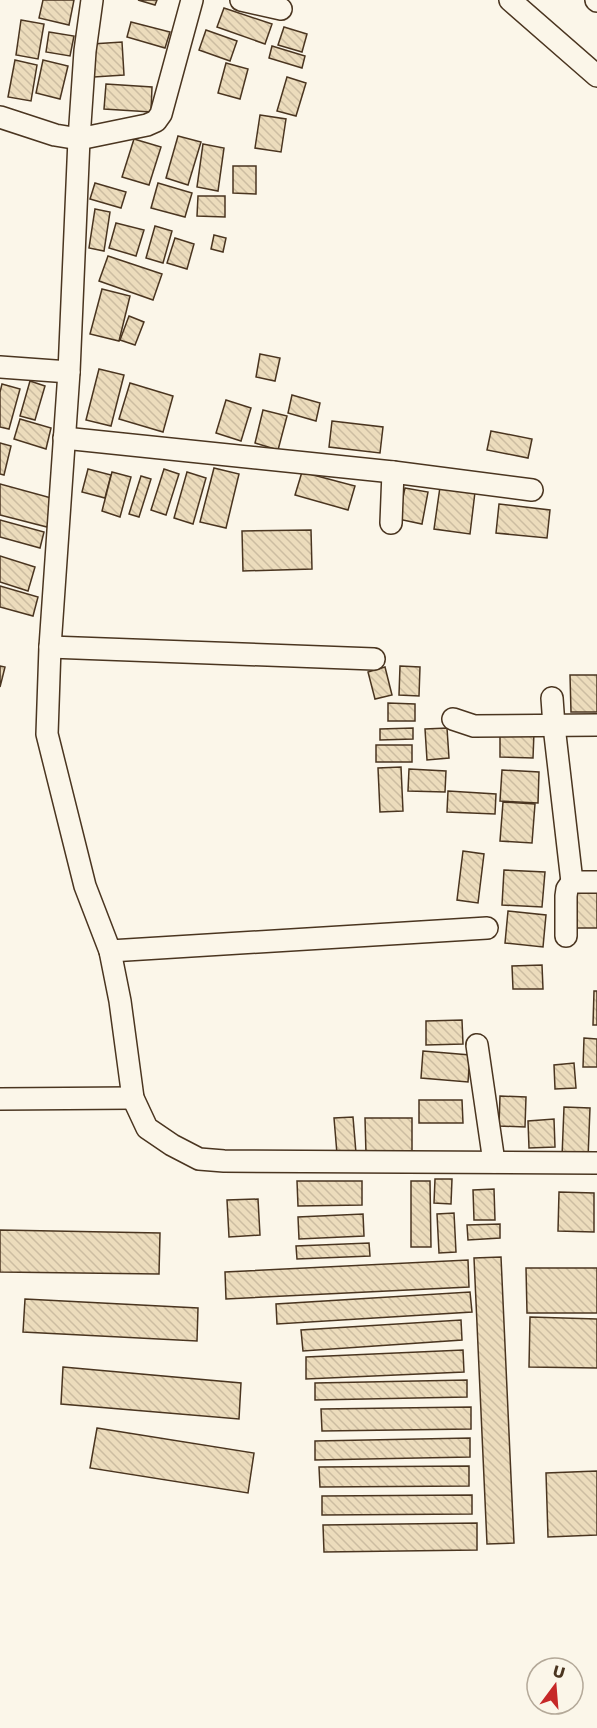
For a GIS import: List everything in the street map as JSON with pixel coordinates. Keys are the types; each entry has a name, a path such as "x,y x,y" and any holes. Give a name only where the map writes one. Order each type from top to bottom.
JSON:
{"street":[{"path":"92,0 79,139 69,372 50,647 47,734 85,886 110,951 120,1002 133,1098 147,1128 172,1145 199,1159 597,1163"},
{"path":"0,117 55,135 79,139 147,125 156,121 161,114 192,0"},
{"path":"241,0 281,9"},
{"path":"510,0 597,76"},
{"path":"0,367 69,372"},
{"path":"64,438 393,472 532,490"},
{"path":"391,522 393,472"},
{"path":"50,647 374,658"},
{"path":"552,698 572,882 567,889 566,897 566,936"},
{"path":"453,719 474,726 597,725"},
{"path":"572,882 597,882"},
{"path":"110,951 487,928"},
{"path":"477,1046 494,1162"},
{"path":"0,1099 133,1098"}],"building":[{"path":"43,0 74,0 69,25 39,18"},
{"path":"138,0 157,0 155,5"},
{"path":"224,8 272,24 265,44 217,27"},
{"path":"21,20 44,24 38,59 16,55"},
{"path":"131,22 170,32 165,48 127,37"},
{"path":"284,27 307,34 302,52 278,45"},
{"path":"206,30 237,41 230,61 199,50"},
{"path":"49,32 74,36 70,56 46,52"},
{"path":"122,42 124,75 94,77 92,44"},
{"path":"272,46 305,56 302,68 269,58"},
{"path":"15,60 37,65 31,101 8,97"},
{"path":"43,60 68,66 60,99 36,93"},
{"path":"226,63 248,69 240,99 218,93"},
{"path":"287,77 306,83 296,116 277,111"},
{"path":"106,84 152,87 151,112 104,109"},
{"path":"260,115 286,119 281,152 255,148"},
{"path":"178,136 201,142 188,185 166,178"},
{"path":"134,139 161,147 149,185 122,177"},
{"path":"203,144 224,148 218,191 197,187"},
{"path":"233,166 256,166 256,194 233,193"},
{"path":"95,183 126,192 121,208 90,199"},
{"path":"158,183 192,193 185,217 151,208"},
{"path":"198,196 225,196 225,217 197,216"},
{"path":"95,209 110,212 104,251 89,248"},
{"path":"116,223 144,230 136,256 109,248"},
{"path":"155,226 172,231 163,263 146,258"},
{"path":"214,235 226,238 223,252 211,249"},
{"path":"175,238 194,244 187,269 167,263"},
{"path":"108,256 162,274 153,300 99,281"},
{"path":"102,289 130,296 119,341 90,334"},
{"path":"129,316 144,322 135,345 120,340"},
{"path":"260,354 280,358 275,381 256,377"},
{"path":"99,369 124,375 111,426 86,420"},
{"path":"30,381 45,386 35,420 20,416"},
{"path":"130,383 173,396 163,432 119,419"},
{"path":"2,384 20,389 9,429 0,427"},
{"path":"292,395 320,403 316,421 288,413"},
{"path":"226,400 251,408 241,441 216,433"},
{"path":"263,410 287,416 278,450 255,443"},
{"path":"20,419 51,428 46,449 14,439"},
{"path":"332,421 383,427 380,453 329,447"},
{"path":"491,431 532,439 528,458 487,450"},
{"path":"0,443 11,446 4,475 0,474"},
{"path":"214,468 239,474 226,528 200,522"},
{"path":"88,469 111,475 105,498 82,492"},
{"path":"164,469 179,474 166,515 151,510"},
{"path":"112,472 131,477 120,517 102,511"},
{"path":"187,472 206,478 193,524 174,518"},
{"path":"302,472 355,486 348,510 295,495"},
{"path":"141,476 151,479 139,517 129,514"},
{"path":"0,484 55,499 47,527 0,515"},
{"path":"440,487 475,492 470,534 434,529"},
{"path":"405,488 428,492 422,524 398,519"},
{"path":"499,504 550,510 547,538 496,533"},
{"path":"0,520 44,532 40,548 0,537"},
{"path":"311,530 312,569 243,571 242,531"},
{"path":"0,556 35,567 28,591 0,582"},
{"path":"0,586 38,597 33,616 0,607"},
{"path":"0,666 5,667 0,687"},
{"path":"400,666 420,667 419,696 399,695"},
{"path":"385,667 392,695 375,699 368,672"},
{"path":"570,675 597,675 597,712 571,712"},
{"path":"388,703 415,704 415,721 388,721"},
{"path":"413,728 413,739 380,740 380,729"},
{"path":"447,728 449,758 427,760 425,729"},
{"path":"500,731 534,732 533,758 500,757"},
{"path":"376,745 412,745 412,762 376,762"},
{"path":"401,767 403,811 380,812 378,768"},
{"path":"409,769 446,771 445,792 408,791"},
{"path":"502,770 539,772 538,803 500,801"},
{"path":"448,791 496,794 495,814 447,812"},
{"path":"503,802 535,804 532,843 500,841"},
{"path":"463,851 484,854 478,903 457,900"},
{"path":"504,870 545,872 542,907 502,905"},
{"path":"575,893 597,893 597,928 576,928"},
{"path":"508,911 546,915 543,947 505,943"},
{"path":"542,965 543,989 513,989 512,966"},
{"path":"594,991 597,991 597,1025 593,1025"},
{"path":"462,1020 463,1044 426,1045 426,1021"},
{"path":"584,1038 597,1039 597,1067 583,1067"},
{"path":"423,1051 470,1055 468,1082 421,1078"},
{"path":"574,1063 576,1088 555,1089 554,1065"},
{"path":"500,1096 526,1097 525,1127 499,1126"},
{"path":"419,1100 462,1100 463,1123 419,1123"},
{"path":"564,1107 590,1108 588,1158 562,1157"},
{"path":"353,1117 356,1153 337,1154 334,1118"},
{"path":"365,1118 412,1118 412,1154 366,1154"},
{"path":"554,1119 555,1147 529,1148 528,1121"},
{"path":"435,1179 452,1179 451,1204 434,1203"},
{"path":"297,1181 362,1181 362,1205 298,1206"},
{"path":"411,1181 430,1181 431,1247 411,1247"},
{"path":"494,1189 495,1220 474,1220 473,1190"},
{"path":"559,1192 594,1193 594,1232 558,1231"},
{"path":"258,1199 260,1235 229,1237 227,1200"},
{"path":"454,1213 456,1252 439,1253 437,1214"},
{"path":"363,1214 364,1236 299,1239 298,1217"},
{"path":"500,1224 500,1238 468,1240 467,1225"},
{"path":"0,1230 160,1233 159,1274 0,1272"},
{"path":"369,1243 370,1256 297,1259 296,1246"},
{"path":"501,1257 514,1543 487,1544 474,1258"},
{"path":"468,1260 469,1287 226,1299 225,1272"},
{"path":"526,1268 597,1268 597,1313 527,1313"},
{"path":"470,1292 472,1312 277,1324 276,1304"},
{"path":"25,1299 198,1308 197,1341 23,1332"},
{"path":"530,1317 597,1319 597,1368 529,1367"},
{"path":"461,1320 462,1340 303,1351 301,1330"},
{"path":"463,1350 464,1372 306,1379 306,1357"},
{"path":"63,1367 241,1383 239,1419 61,1404"},
{"path":"467,1380 467,1397 315,1400 315,1383"},
{"path":"471,1407 471,1429 322,1431 321,1409"},
{"path":"97,1428 254,1453 248,1493 90,1468"},
{"path":"470,1438 470,1457 315,1460 315,1441"},
{"path":"469,1466 469,1486 320,1487 319,1467"},
{"path":"597,1471 597,1535 548,1537 546,1473"},
{"path":"472,1495 472,1514 322,1515 322,1496"},
{"path":"477,1523 477,1550 324,1552 323,1525"}]}
